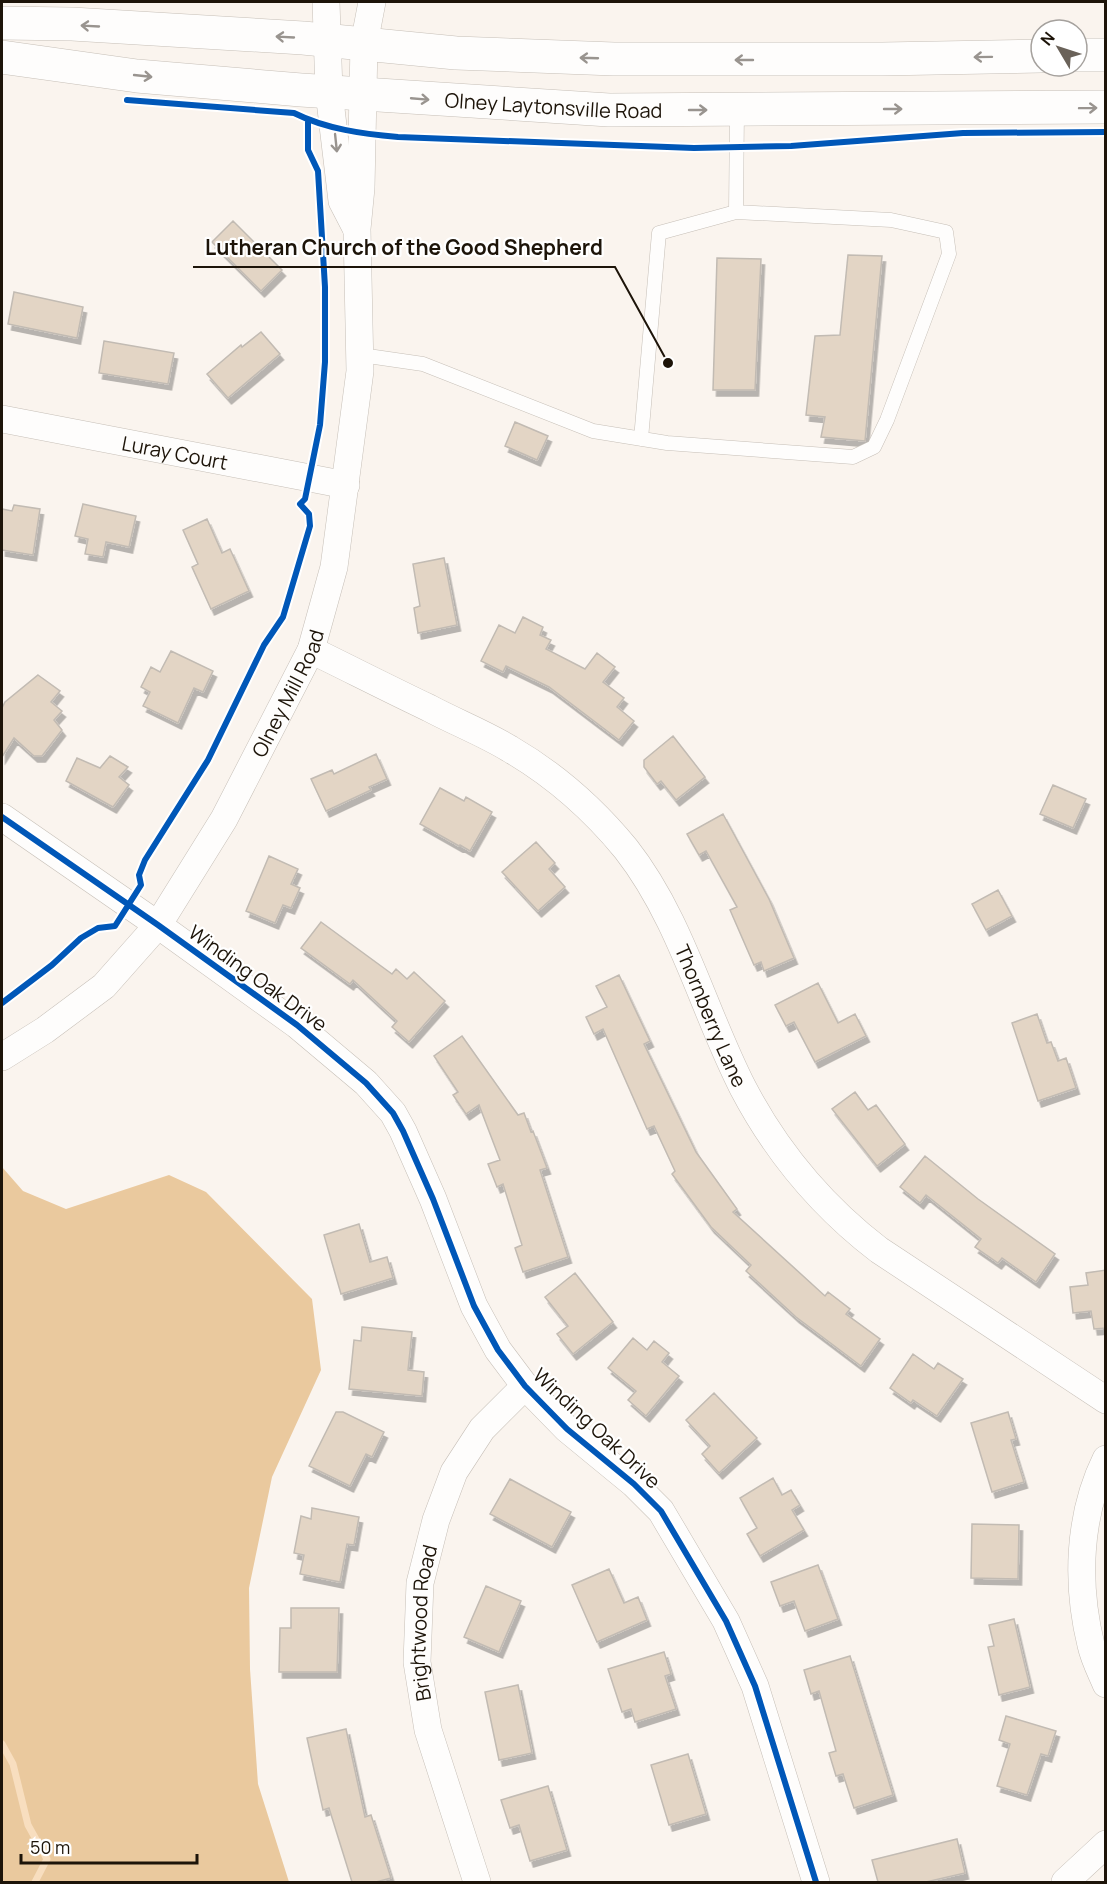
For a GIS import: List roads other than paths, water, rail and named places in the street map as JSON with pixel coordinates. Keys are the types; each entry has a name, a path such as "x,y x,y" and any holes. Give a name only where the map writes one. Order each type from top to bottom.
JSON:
{"main road":[{"path":"2,23 72,24 326,40 456,53 625,59 882,60 1029,56"},
{"path":"1089,56 1106,55"},
{"name":"Olney Laytonsville Road","path":"2,57 137,76 444,101 609,110 1106,107"}],"street":[{"name":"Olney Mill Road","path":"326,2 329,92 342,201 357,229"},
{"name":"Olney Mill Road","path":"2,1057 45,1030 104,986 158,925 224,819 311,650 334,567 360,371 357,229 361,188 364,45 372,2"},
{"name":"Luray Court","path":"2,419 346,485"},
{"name":"Thornberry Lane","path":"311,650 509,748 552,777 587,808 624,848 642,872 670,924 742,1086 772,1137 811,1187 853,1230 879,1250 1106,1400"},
{"name":"Winding Oak Drive","path":"2,818 158,925 297,1026 366,1083 393,1113 433,1199 474,1306 498,1350 525,1386 567,1429 634,1484 661,1511 726,1620 755,1686 816,1882"},
{"name":"Brightwood Road","path":"477,1882 428,1730 417,1662 420,1583 436,1520 454,1472 482,1429 525,1386"},
{"path":"1106,1459 1090,1500 1082,1547 1082,1598 1091,1647 1106,1684"},
{"path":"1065,1882 1106,1844"}],"lane":[{"path":"736,212 737,110"},
{"path":"361,355 423,364 593,431 642,439 667,443 853,457 874,447 887,420 949,254 946,232 891,220 736,212 659,232 642,439"}],"waterway":[{"path":"2,1744 13,1764 28,1825 47,1859 35,1882"}],"place":[{"name":"Lutheran Church of the Good Shepherd","path":"668,363"}]}
